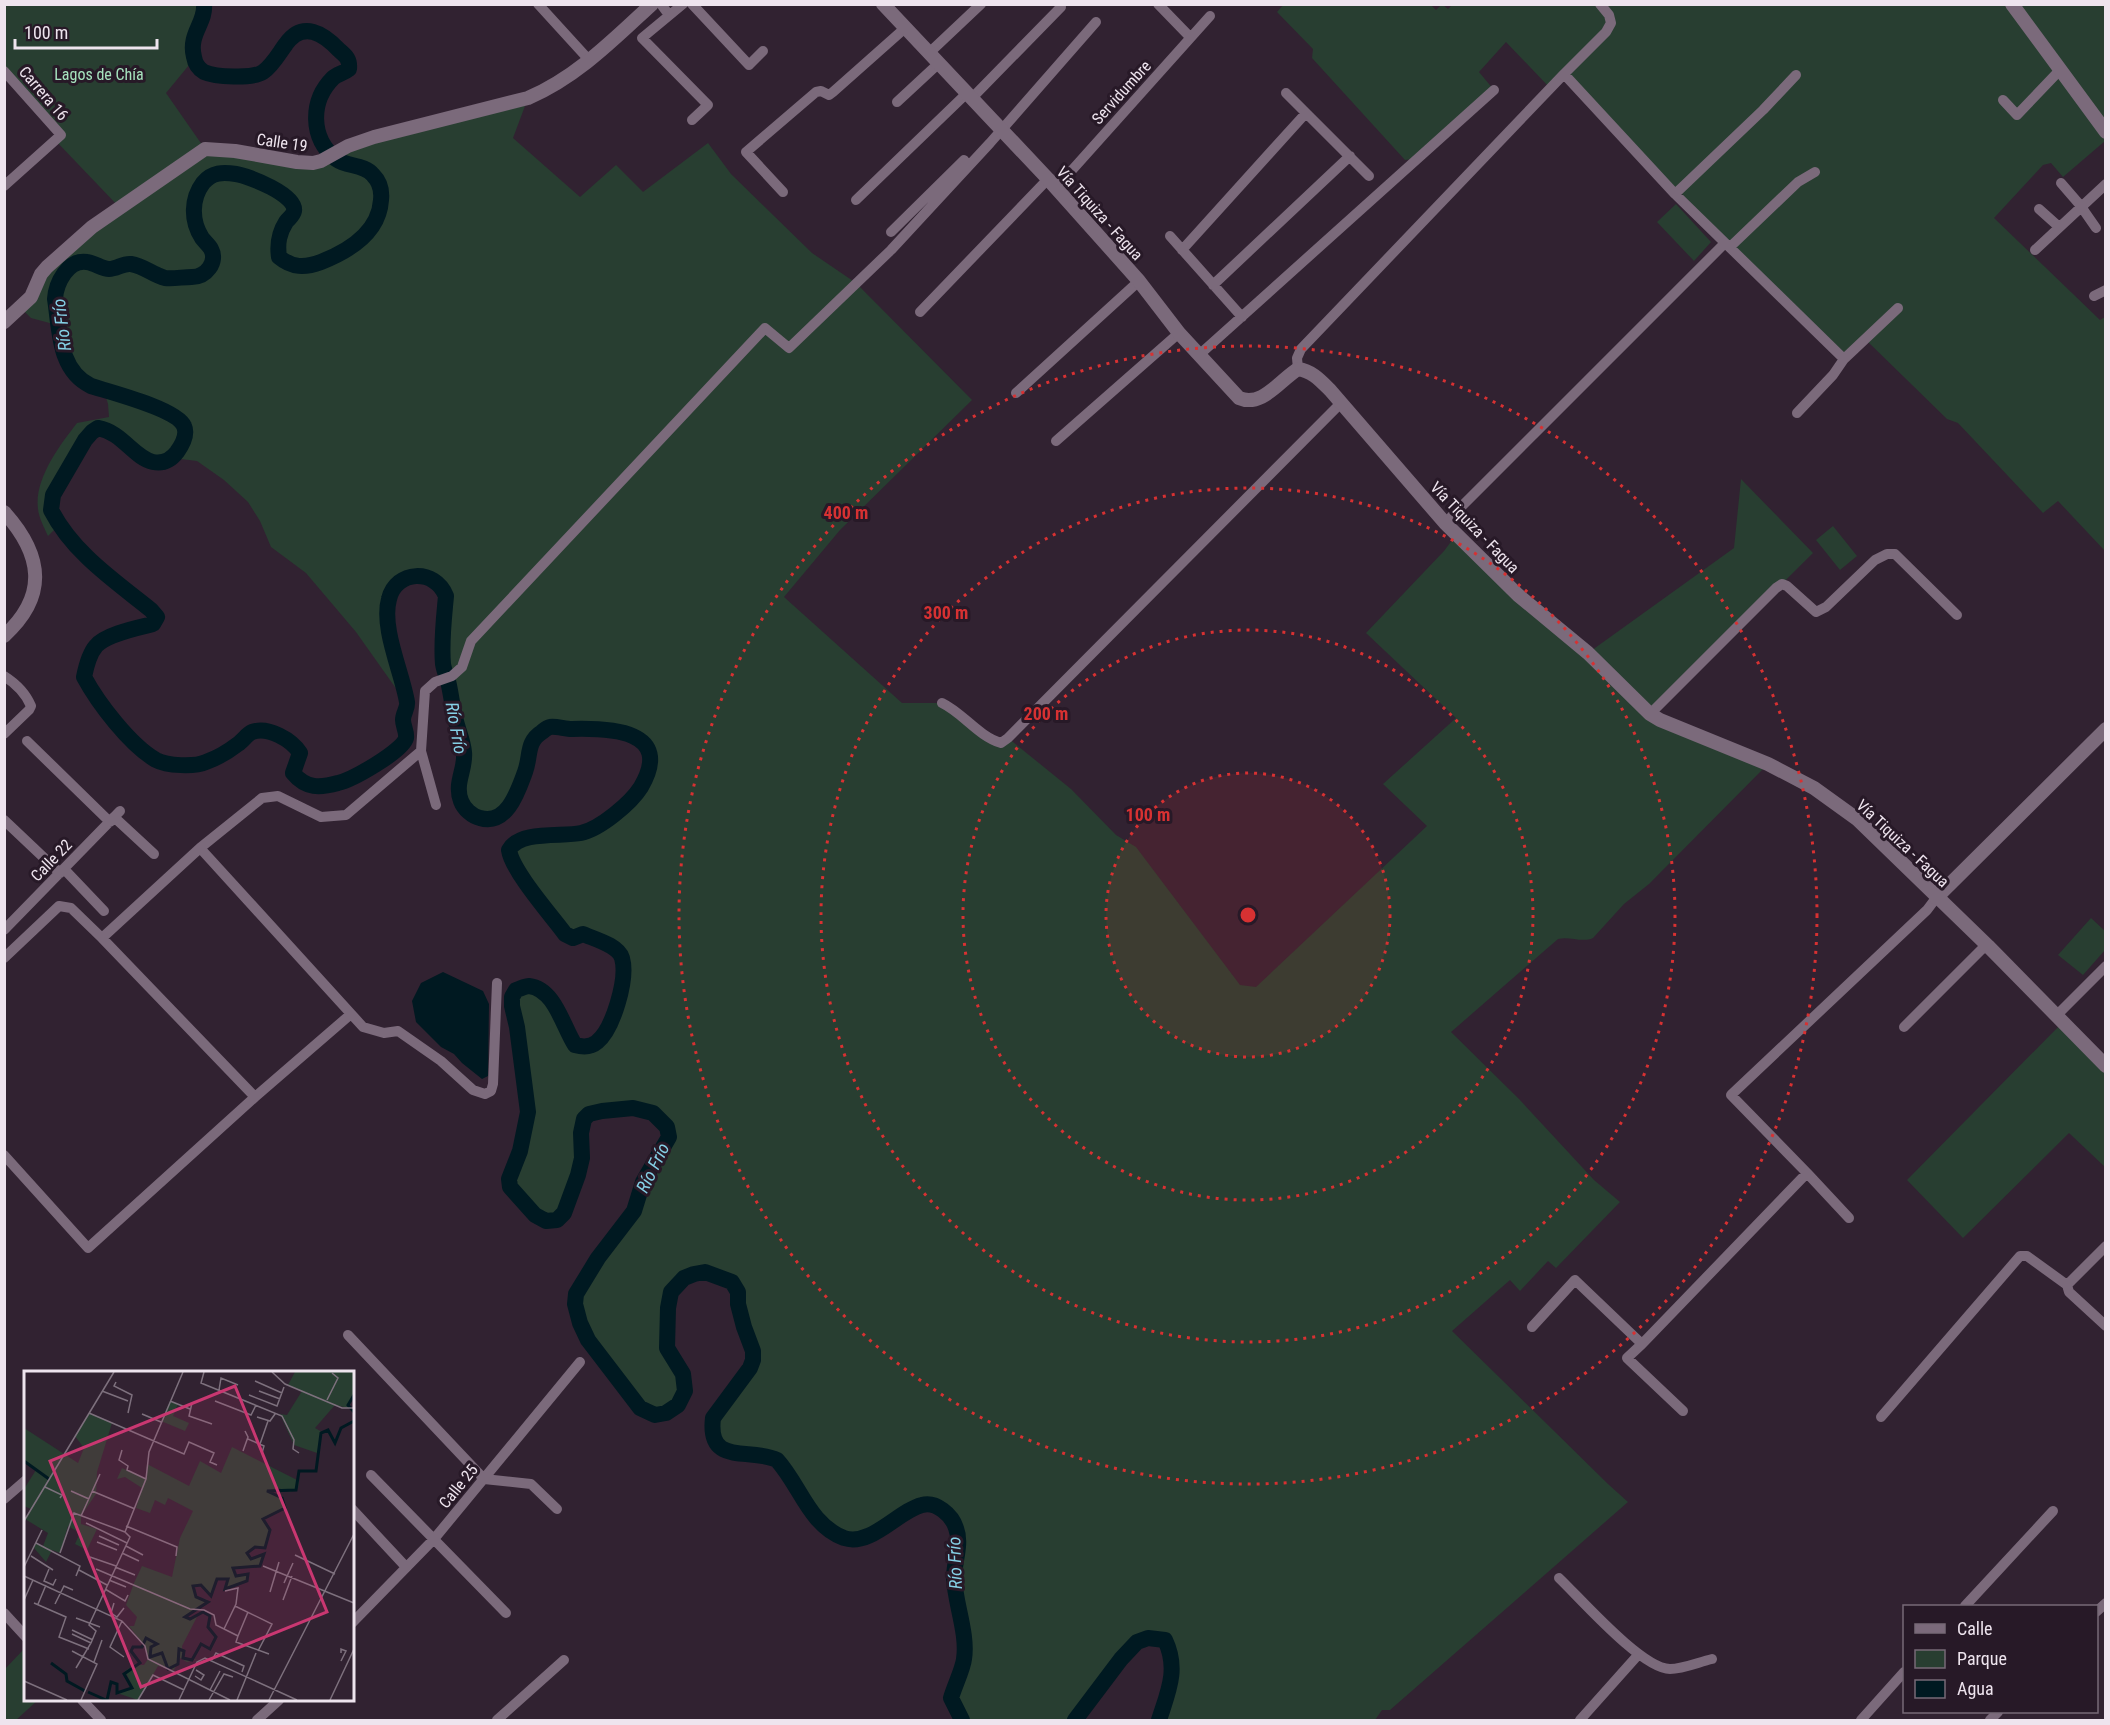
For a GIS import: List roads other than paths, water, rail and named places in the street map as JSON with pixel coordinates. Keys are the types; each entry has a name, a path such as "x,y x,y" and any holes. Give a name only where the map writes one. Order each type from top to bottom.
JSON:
{"street":[{"path":"538,4 590,61"},
{"name":"Calle 19","path":"4,322 31,297 41,274 47,267 84,234 205,149 235,151 297,162 321,161 348,146 374,137 528,98 549,89 590,61 652,4"},
{"path":"661,4 669,15"},
{"path":"682,4 642,38 708,105 692,120"},
{"path":"692,4 749,65 763,51"},
{"path":"897,102 981,4"},
{"path":"1158,4 1190,37"},
{"path":"1298,369 1297,358 1301,349 1606,32 1611,23 1610,15 1600,4"},
{"path":"2012,4 2106,132"},
{"name":"Vía Tiquiza - Fagua","path":"889,7 904,29 1052,183 1138,281 1179,333 1239,398 1254,401 1298,369 1306,370 1314,375 1445,524 1518,595 1588,653 1650,714 1768,764 1814,788 1867,828 2106,1066"},
{"path":"856,200 1061,7"},
{"name":"Servidumbre","path":"920,312 1052,183 1210,16"},
{"path":"436,805 421,751 425,691 435,682 452,675 462,667 471,641 765,328 789,348 891,250 1096,22"},
{"path":"783,192 746,152 816,92 829,94 833,92 904,29"},
{"name":"Carrera 16","path":"4,71 61,135 4,186"},
{"path":"2003,100 2017,115 2059,71"},
{"path":"1564,74 1675,194 1844,359"},
{"path":"1675,194 1763,110 1796,75"},
{"path":"1199,355 1494,90"},
{"path":"1286,93 1369,176"},
{"path":"1182,250 1306,114"},
{"path":"891,232 1000,128"},
{"path":"1213,285 1350,156"},
{"path":"1445,524 1727,245 1798,182 1815,172"},
{"path":"2061,183 2096,228"},
{"path":"2035,250 2080,205 2106,184"},
{"path":"2039,209 2058,226"},
{"path":"1170,237 1242,317"},
{"path":"1016,393 1138,281"},
{"path":"2094,296 2106,290"},
{"path":"1797,413 1833,375 1844,359 1898,308"},
{"path":"1056,441 1179,333"},
{"path":"942,703 953,708 992,740 1000,743 1008,738 1341,403"},
{"path":"4,512 29,545 34,562 35,579 28,608 21,620 4,636"},
{"path":"1650,714 1782,584 1816,612 1821,610 1875,560 1887,554 1895,554 1957,615"},
{"path":"4,666 12,675 8,678 31,705 29,710 4,734"},
{"path":"1849,1218 1731,1095 1927,910 1936,898 2106,729"},
{"path":"27,741 154,854"},
{"path":"102,938 200,848 262,798 278,796 321,818 346,815 421,751"},
{"name":"Calle 22","path":"6,925 115,817"},
{"path":"4,820 104,911"},
{"path":"200,848 363,1027 384,1033 398,1031 441,1061 473,1090 485,1094 491,1091 493,1084 496,983"},
{"path":"4,958 59,906 71,908 255,1097"},
{"path":"1904,1027 1981,950 1988,946"},
{"path":"2056,1015 2106,966"},
{"path":"4,1155 88,1248 255,1097 351,1014"},
{"path":"1683,1411 1627,1358 1807,1173"},
{"path":"2067,1285 2106,1246"},
{"path":"1881,1417 2020,1256 2027,1256 2067,1285 2069,1292 2106,1326"},
{"path":"1532,1327 1575,1280 1642,1344"},
{"path":"348,1335 484,1479 531,1484 557,1509"},
{"name":"Calle 25","path":"354,1621 434,1539 580,1362"},
{"path":"371,1475 506,1613"},
{"path":"4,1499 24,1481"},
{"path":"354,1511 406,1567"},
{"path":"1966,1605 2053,1511"},
{"path":"1559,1578 1638,1655 1654,1665 1670,1669 1712,1659"},
{"path":"4,1613 24,1635"},
{"path":"1580,1720 1638,1655"},
{"path":"497,1720 564,1660"},
{"path":"1861,1720 1903,1674"},
{"path":"83,1701 101,1720"},
{"path":"257,1720 278,1701"}],"water":[{"path":"443,972 483,991 489,1004 488,1076 482,1079 454,1054 441,1047 416,1022 412,1001 421,983"}],"waterway":[{"name":"Río Frío","path":"204,4 204,11 193,42 196,64 204,72 234,76 251,76 263,72 293,37 306,31 327,39 346,56 349,69 336,75 325,87 320,97 316,119 318,130 321,141 336,159 365,169 375,178 381,193 379,212 369,231 352,246 332,258 315,264 294,265 279,257 278,252 282,230 294,211 288,199 271,187 251,178 236,174 218,174 203,183 196,196 194,210 198,231 213,254 212,264 206,272 192,277 165,278 131,264 109,269 80,262 64,273 55,299 62,348 72,370 91,386 169,413 184,426 185,433 175,455 166,461 153,462 140,456 114,434 98,428 85,440 53,495 51,510 71,540 109,577 157,617 153,624 122,632 107,638 96,646 91,653 84,677 125,734 146,753 161,762 174,765 201,764 227,752 248,734 265,731 286,739 300,753 293,773 303,782 308,785 325,786 345,781 387,757 403,744 406,738 403,720 407,702 390,636 387,611 393,589 399,582 416,576 425,577 441,587 446,596 443,664 464,752 459,794 462,804 471,814 489,819 504,812 519,788 533,740 549,727 619,732 633,736 644,743 649,754 649,768 641,787 623,808 589,831 522,839 509,850 524,881 565,934 573,938 583,934 611,946 620,953 623,967 621,990 614,1015 603,1036 589,1046 575,1045 552,1001 538,989 524,987 516,990 512,997 528,1112 520,1151 509,1179 510,1187 535,1215 546,1221 557,1220 564,1213 578,1175 582,1158 581,1133 584,1119 589,1114 633,1108 653,1113 667,1127 669,1137 643,1182 634,1211 598,1258 576,1294 575,1304 588,1340 640,1408 655,1415 666,1413 678,1405 685,1391 683,1374 667,1348 668,1308 671,1292 684,1278 705,1272 732,1282 738,1292 738,1304 753,1351 753,1360 750,1368 713,1418 713,1433 717,1443 723,1449 733,1452 766,1456 777,1460 813,1514 832,1532 844,1538 854,1539 874,1533 922,1505 933,1505 947,1514 958,1534 954,1578 965,1649 962,1668 951,1698 962,1720"},
{"name":"Río Frío","path":"1075,1720 1121,1659 1137,1642 1148,1638 1165,1640 1171,1661 1171,1680 1159,1720"}],"park label":[{"name":"Lagos de Chía","path":"99,74"}]}
